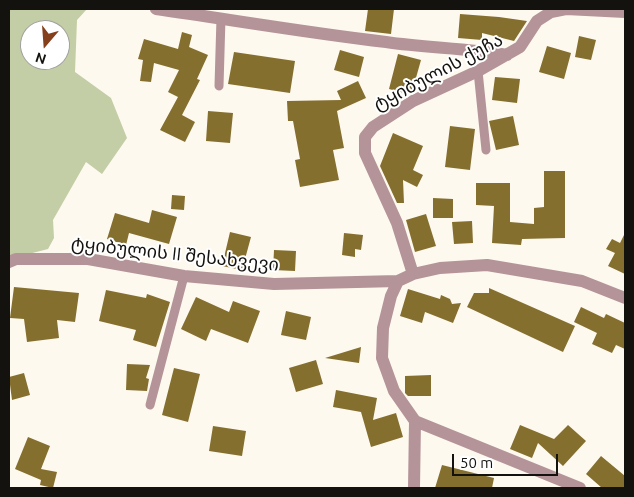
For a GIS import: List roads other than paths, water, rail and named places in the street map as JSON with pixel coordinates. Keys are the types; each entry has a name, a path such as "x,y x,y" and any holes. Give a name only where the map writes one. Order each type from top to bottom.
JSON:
{"street":[{"path":"156,9 359,39 415,46 471,49 507,55"},
{"name":"ტყიბულის ქუჩა","path":"413,274 396,223 365,153 365,137 373,127 413,101 478,71 520,47 537,21 551,12 566,9 625,12"},
{"name":"ტყიბულის II შესახვევი","path":"9,262 16,259 88,260 184,276 274,284 398,281"},
{"path":"580,488 415,421 394,391 382,358 383,328 391,296 398,281 413,274 440,268 486,265 582,281 625,298"},
{"path":"414,488 415,421"}],"lane":[{"path":"219,86 220,18"},
{"path":"478,71 486,150"},
{"path":"150,405 184,276"}]}
